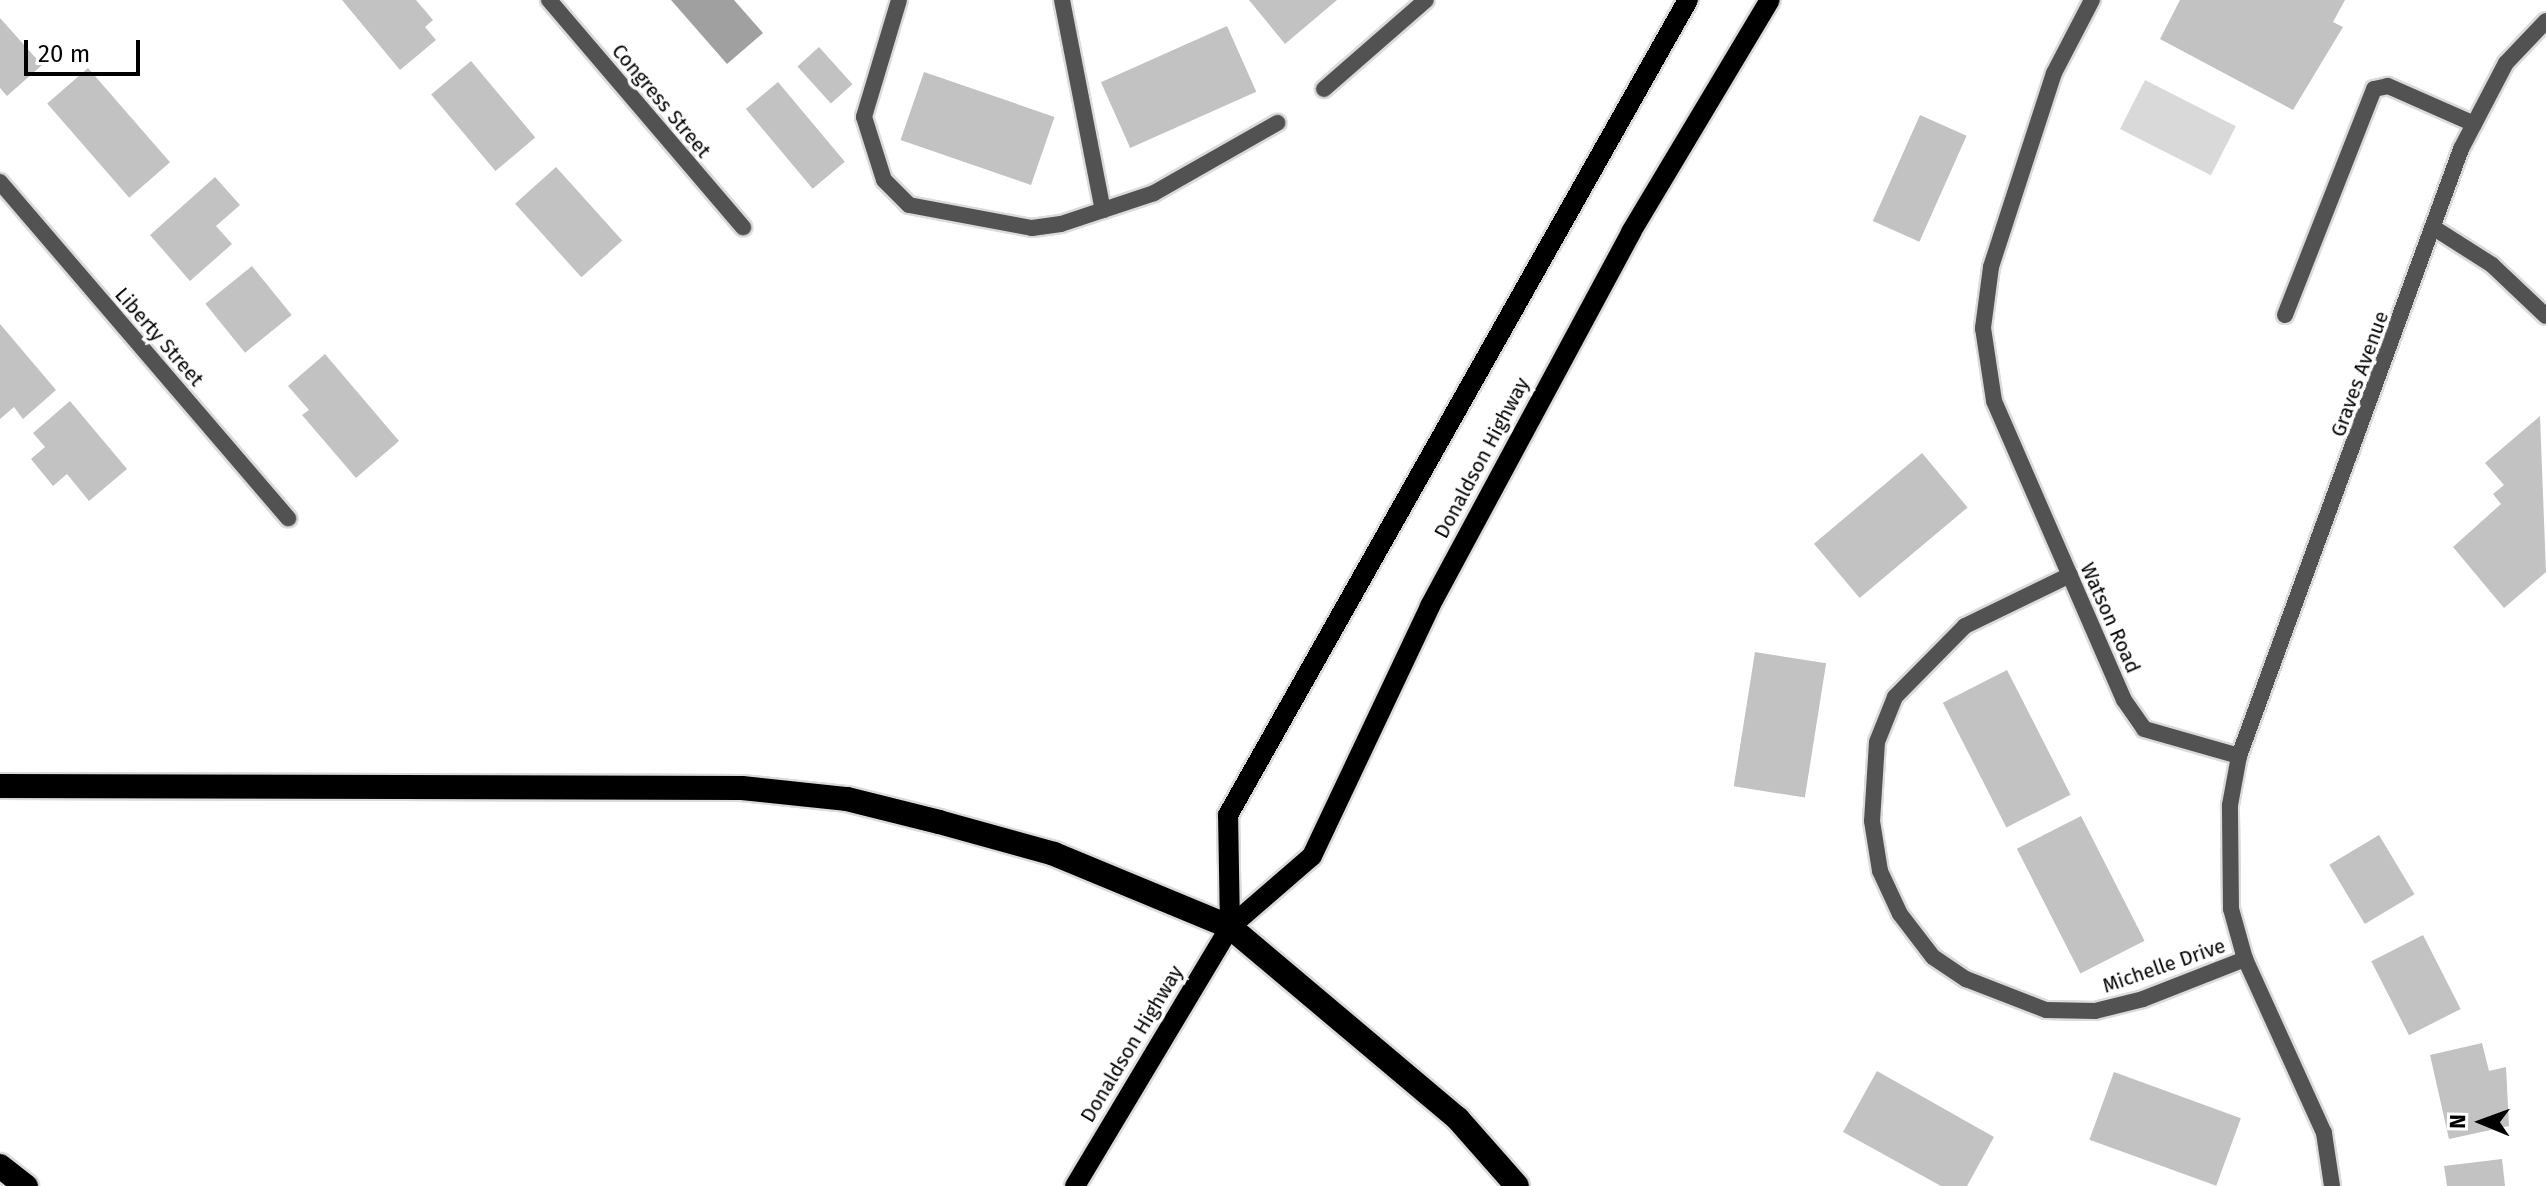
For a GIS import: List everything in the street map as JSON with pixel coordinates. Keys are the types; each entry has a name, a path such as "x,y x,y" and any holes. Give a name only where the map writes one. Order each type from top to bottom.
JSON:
{"highway":[{"path":"0,786 742,788 847,799 1054,854 1230,927 1458,1119 1517,1186"},
{"path":"0,1166 26,1186"}],"main road":[{"name":"Donaldson Highway","path":"1230,927 1228,815 1688,0"},
{"name":"Donaldson Highway","path":"1075,1186 1230,927 1312,856 1460,550 1631,232 1770,0"}],"street":[{"name":"Congress Street","path":"549,0 743,227"},
{"path":"899,0 864,117 884,180 909,205 1032,228 1154,193 1277,123"},
{"path":"1062,0 1103,210"},
{"path":"1324,89 1426,0"},
{"name":"Watson Road","path":"2092,0 2054,73 1991,267 1983,328 1998,412 2070,575 2144,729 2239,756"},
{"name":"Graves Avenue","path":"2239,756 2474,124 2506,63 2546,21"},
{"path":"2285,315 2374,89 2388,86 2474,124"},
{"name":"Liberty Street","path":"0,182 288,518"},
{"path":"2434,228 2492,265 2546,316"},
{"name":"Michelle Drive","path":"2070,575 1965,626 1895,697 1871,780 1887,886 1933,957 1966,979 2046,1010 2095,1011 2143,999 2245,959"},
{"path":"2239,756 2226,865 2245,959 2324,1133 2332,1186"}],"shaded area":[{"path":"671,0 734,0 763,33 727,64"},
{"path":"2145,80 2236,126 2211,175 2120,129"}],"building":[{"path":"342,0 416,0 433,20 425,27 436,40 400,70"},
{"path":"1249,0 1337,0 1285,44"},
{"path":"2180,0 2345,0 2333,22 2343,27 2293,110 2160,39"},
{"path":"0,18 42,65 7,96 0,88"},
{"path":"1227,26 1256,92 1130,148 1101,82"},
{"path":"819,47 852,84 831,104 797,66"},
{"path":"471,61 535,138 495,171 431,94"},
{"path":"88,68 170,162 129,198 47,103"},
{"path":"924,72 1054,117 1031,185 901,140"},
{"path":"778,82 845,162 813,189 746,109"},
{"path":"1920,115 1967,136 1919,242 1873,221"},
{"path":"556,167 622,241 581,277 515,204"},
{"path":"215,177 240,205 216,226 232,244 190,281 150,235"},
{"path":"252,266 292,315 245,353 205,304"},
{"path":"0,324 56,390 23,419 14,407 0,419"},
{"path":"325,354 399,441 356,478 302,415 309,410 288,386"},
{"path":"70,401 127,469 89,501 67,474 53,486 31,459 45,447 33,433"},
{"path":"2540,416 2546,572 2504,608 2453,547 2501,504 2493,494 2504,485 2485,463"},
{"path":"1922,453 1968,507 1860,598 1814,544"},
{"path":"1755,652 1826,663 1805,798 1734,786"},
{"path":"2007,670 2071,795 2006,827 1943,703"},
{"path":"2081,816 2145,941 2080,973 2017,849"},
{"path":"2379,835 2415,894 2365,924 2329,865"},
{"path":"2423,935 2461,1009 2409,1035 2371,961"},
{"path":"2482,1043 2489,1071 2506,1067 2509,1126 2449,1139 2430,1055"},
{"path":"1877,1071 1994,1137 1967,1186 1941,1186 1843,1132"},
{"path":"2114,1072 2241,1118 2216,1186 2089,1140"},
{"path":"2502,1159 2505,1186 2447,1186 2444,1166"}]}
